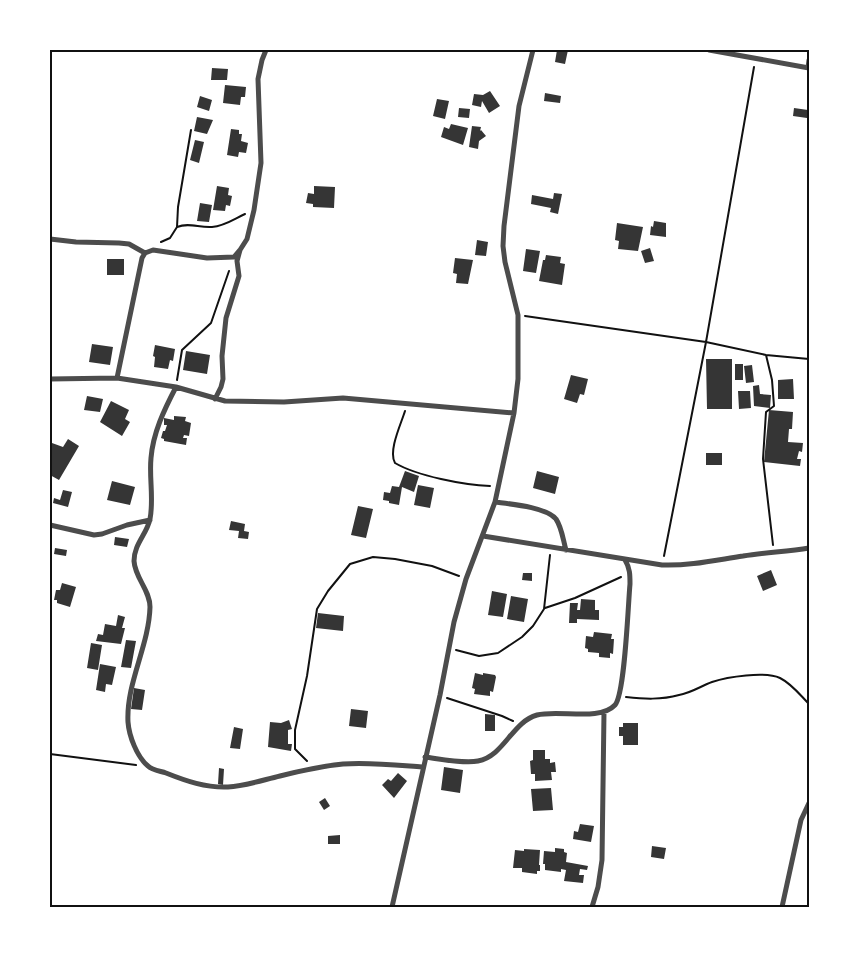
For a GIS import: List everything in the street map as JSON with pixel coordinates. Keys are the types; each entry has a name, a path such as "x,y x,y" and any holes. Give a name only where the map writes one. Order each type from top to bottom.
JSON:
{"street":[{"path":"117,378 142,258 145,253 154,250 207,258 234,257 247,239 254,210 261,163 258,79 266,50"},
{"path":"392,907 449,647 466,579 495,502 514,413 518,379 518,315 505,262 503,246 504,226 518,106 533,50"},
{"path":"709,50 808,68 809,60"},
{"path":"50,239 129,244 145,253"},
{"path":"215,399 223,379 222,356 226,318 239,276 237,261 240,250"},
{"path":"50,379 117,378 176,387 215,399 266,402 343,398 514,413"},
{"path":"176,387 156,433 151,458 150,520 138,542 135,555 136,570 147,591 150,608 130,701 128,723 133,741 140,755 148,767 195,784 229,787 315,768 362,764 422,767"},
{"path":"495,502 526,507 555,518 566,550"},
{"path":"50,525 94,535 150,520"},
{"path":"483,536 662,566 704,563 809,548"},
{"path":"425,757 477,762 486,759 496,751 520,724 532,716 547,712 592,714 604,712 615,705 620,696 630,573 629,567 624,560"},
{"path":"592,907 598,887 602,860 604,712"},
{"path":"782,907 801,820 809,802"}],"path":[{"path":"662,566 706,342 756,59"},
{"path":"157,242 165,242 177,227 178,207 191,130"},
{"path":"177,227 185,224 206,227 222,226 254,210"},
{"path":"176,387 182,350 211,323 234,257"},
{"path":"518,315 706,342 766,355 809,359"},
{"path":"766,355 772,380 774,406 766,412 763,459 774,552"},
{"path":"408,404 394,442 392,459 395,463 421,474 477,486 498,486"},
{"path":"449,647 479,656 498,653 522,637 533,626 544,608 551,547"},
{"path":"315,768 295,749 295,730 307,676 317,609 328,591 350,564 373,557 432,566 466,579"},
{"path":"544,608 575,598 630,573"},
{"path":"620,696 656,699 681,695 728,678 768,675 779,678 790,685 809,704"},
{"path":"440,695 520,724"},
{"path":"50,754 148,767"}],"building":[{"path":"557,50 568,50 565,64 555,62"},
{"path":"212,68 228,69 227,80 211,80"},
{"path":"225,85 246,87 245,97 241,97 240,105 223,103"},
{"path":"490,91 500,106 489,113 482,101 481,107 472,105 474,94 483,95"},
{"path":"545,93 561,96 560,103 544,101"},
{"path":"200,96 212,100 209,111 197,107"},
{"path":"437,99 449,101 445,119 433,116"},
{"path":"459,108 470,109 469,118 458,117"},
{"path":"794,108 808,110 807,118 793,116"},
{"path":"197,117 213,120 207,134 194,131"},
{"path":"451,124 468,128 463,145 441,137 444,127 449,129"},
{"path":"472,126 481,127 480,131 486,136 479,141 478,149 469,147"},
{"path":"231,129 239,130 239,134 242,134 241,141 248,143 246,153 239,152 238,157 227,155"},
{"path":"195,140 204,142 199,163 190,160"},
{"path":"217,186 229,188 228,195 232,196 230,206 226,205 225,211 213,210"},
{"path":"314,186 335,187 334,208 313,207 313,204 306,203 308,193 314,194"},
{"path":"554,193 562,194 558,214 550,212 551,208 531,204 532,195 553,199"},
{"path":"200,203 212,205 209,222 197,221"},
{"path":"654,221 666,223 666,237 650,235 651,226 653,227"},
{"path":"617,223 643,227 638,251 618,249 619,241 615,240"},
{"path":"477,240 488,242 486,256 475,255"},
{"path":"650,248 654,261 645,263 641,251"},
{"path":"526,249 540,251 536,273 523,271"},
{"path":"546,255 561,257 560,263 565,264 562,285 539,281 543,260 545,260"},
{"path":"455,258 473,260 468,284 456,283 457,274 453,273"},
{"path":"107,259 124,259 124,275 107,275"},
{"path":"92,344 113,347 110,365 89,362"},
{"path":"155,345 175,349 173,361 170,360 168,369 154,367"},
{"path":"186,351 210,355 207,374 183,370"},
{"path":"706,359 732,359 732,409 707,409"},
{"path":"735,364 743,364 743,380 735,380"},
{"path":"752,365 754,382 746,383 744,366"},
{"path":"571,375 588,379 584,395 580,394 577,403 564,399"},
{"path":"793,379 794,399 778,399 778,380"},
{"path":"759,385 760,394 771,395 770,408 754,406 753,386"},
{"path":"738,391 750,391 751,408 739,409"},
{"path":"87,396 103,399 100,412 84,410"},
{"path":"111,401 129,410 125,419 130,422 122,436 100,422"},
{"path":"769,410 793,412 792,429 789,429 788,442 803,443 802,452 799,451 797,459 801,459 800,466 764,462"},
{"path":"174,416 186,417 185,421 191,423 189,436 184,435 183,438 187,438 186,445 164,441 161,438 167,425 164,425 164,418 174,420"},
{"path":"68,439 79,446 59,480 50,475 50,448 52,443 63,447"},
{"path":"706,453 722,453 722,465 706,465"},
{"path":"405,471 419,476 414,492 402,487 399,505 383,500 384,492 390,493 392,486 399,487"},
{"path":"537,471 559,477 555,494 533,488"},
{"path":"112,481 135,487 130,505 107,500"},
{"path":"418,485 434,488 430,508 414,505"},
{"path":"63,490 72,492 68,507 53,503 54,498 60,500"},
{"path":"358,506 373,509 366,538 351,535"},
{"path":"231,521 245,524 244,531 249,532 248,539 238,538 239,531 229,530"},
{"path":"115,537 129,539 127,547 114,545"},
{"path":"55,548 67,550 66,556 54,554"},
{"path":"771,570 777,585 763,591 757,576"},
{"path":"523,573 532,573 532,581 522,580"},
{"path":"62,583 76,587 70,607 57,603 57,600 54,600 56,590 60,590"},
{"path":"492,591 507,594 503,617 488,615"},
{"path":"511,596 528,599 524,622 507,619"},
{"path":"581,599 595,600 595,610 599,610 599,620 577,619 577,623 569,623 570,603 578,603 577,610 580,610"},
{"path":"318,613 344,616 343,631 316,628"},
{"path":"118,615 125,617 122,628 125,628 121,644 96,641 98,634 103,635 105,624 116,626"},
{"path":"594,632 612,634 611,639 614,639 613,654 610,653 610,658 599,657 599,653 588,652 588,649 585,648 586,636 593,637"},
{"path":"126,640 136,641 131,668 121,667"},
{"path":"91,643 102,645 98,670 87,668"},
{"path":"100,664 116,667 112,685 106,684 105,692 96,690"},
{"path":"475,673 495,675 493,692 490,691 490,696 474,694 475,689 472,688"},
{"path":"134,688 145,690 142,710 131,709"},
{"path":"351,709 368,711 366,728 349,726"},
{"path":"485,714 495,715 495,731 485,731"},
{"path":"289,720 292,729 288,730 288,744 292,744 291,751 268,747 270,722 281,723"},
{"path":"623,723 638,723 638,745 623,745 623,736 619,736 619,727 623,727"},
{"path":"234,727 243,729 240,749 230,748"},
{"path":"533,750 545,750 545,759 550,759 550,763 555,762 556,772 551,772 552,780 535,781 535,774 531,774 530,761 533,760"},
{"path":"444,767 463,770 460,793 441,790"},
{"path":"219,768 224,769 223,785 218,784"},
{"path":"398,773 407,781 394,798 382,785 388,779 391,781"},
{"path":"551,788 553,810 533,811 531,789"},
{"path":"325,798 330,806 324,810 319,802"},
{"path":"580,824 594,826 591,842 573,839 574,831 578,832"},
{"path":"340,835 340,844 328,844 328,836"},
{"path":"652,846 666,848 664,859 651,857"},
{"path":"555,848 564,849 564,852 567,853 566,862 588,866 587,870 580,869 579,875 584,875 583,883 564,881 566,870 561,869 561,872 545,870 545,864 543,864 544,851 555,852"},
{"path":"524,849 540,850 540,871 537,871 537,874 522,872 522,868 513,868 515,850 524,851"}]}
